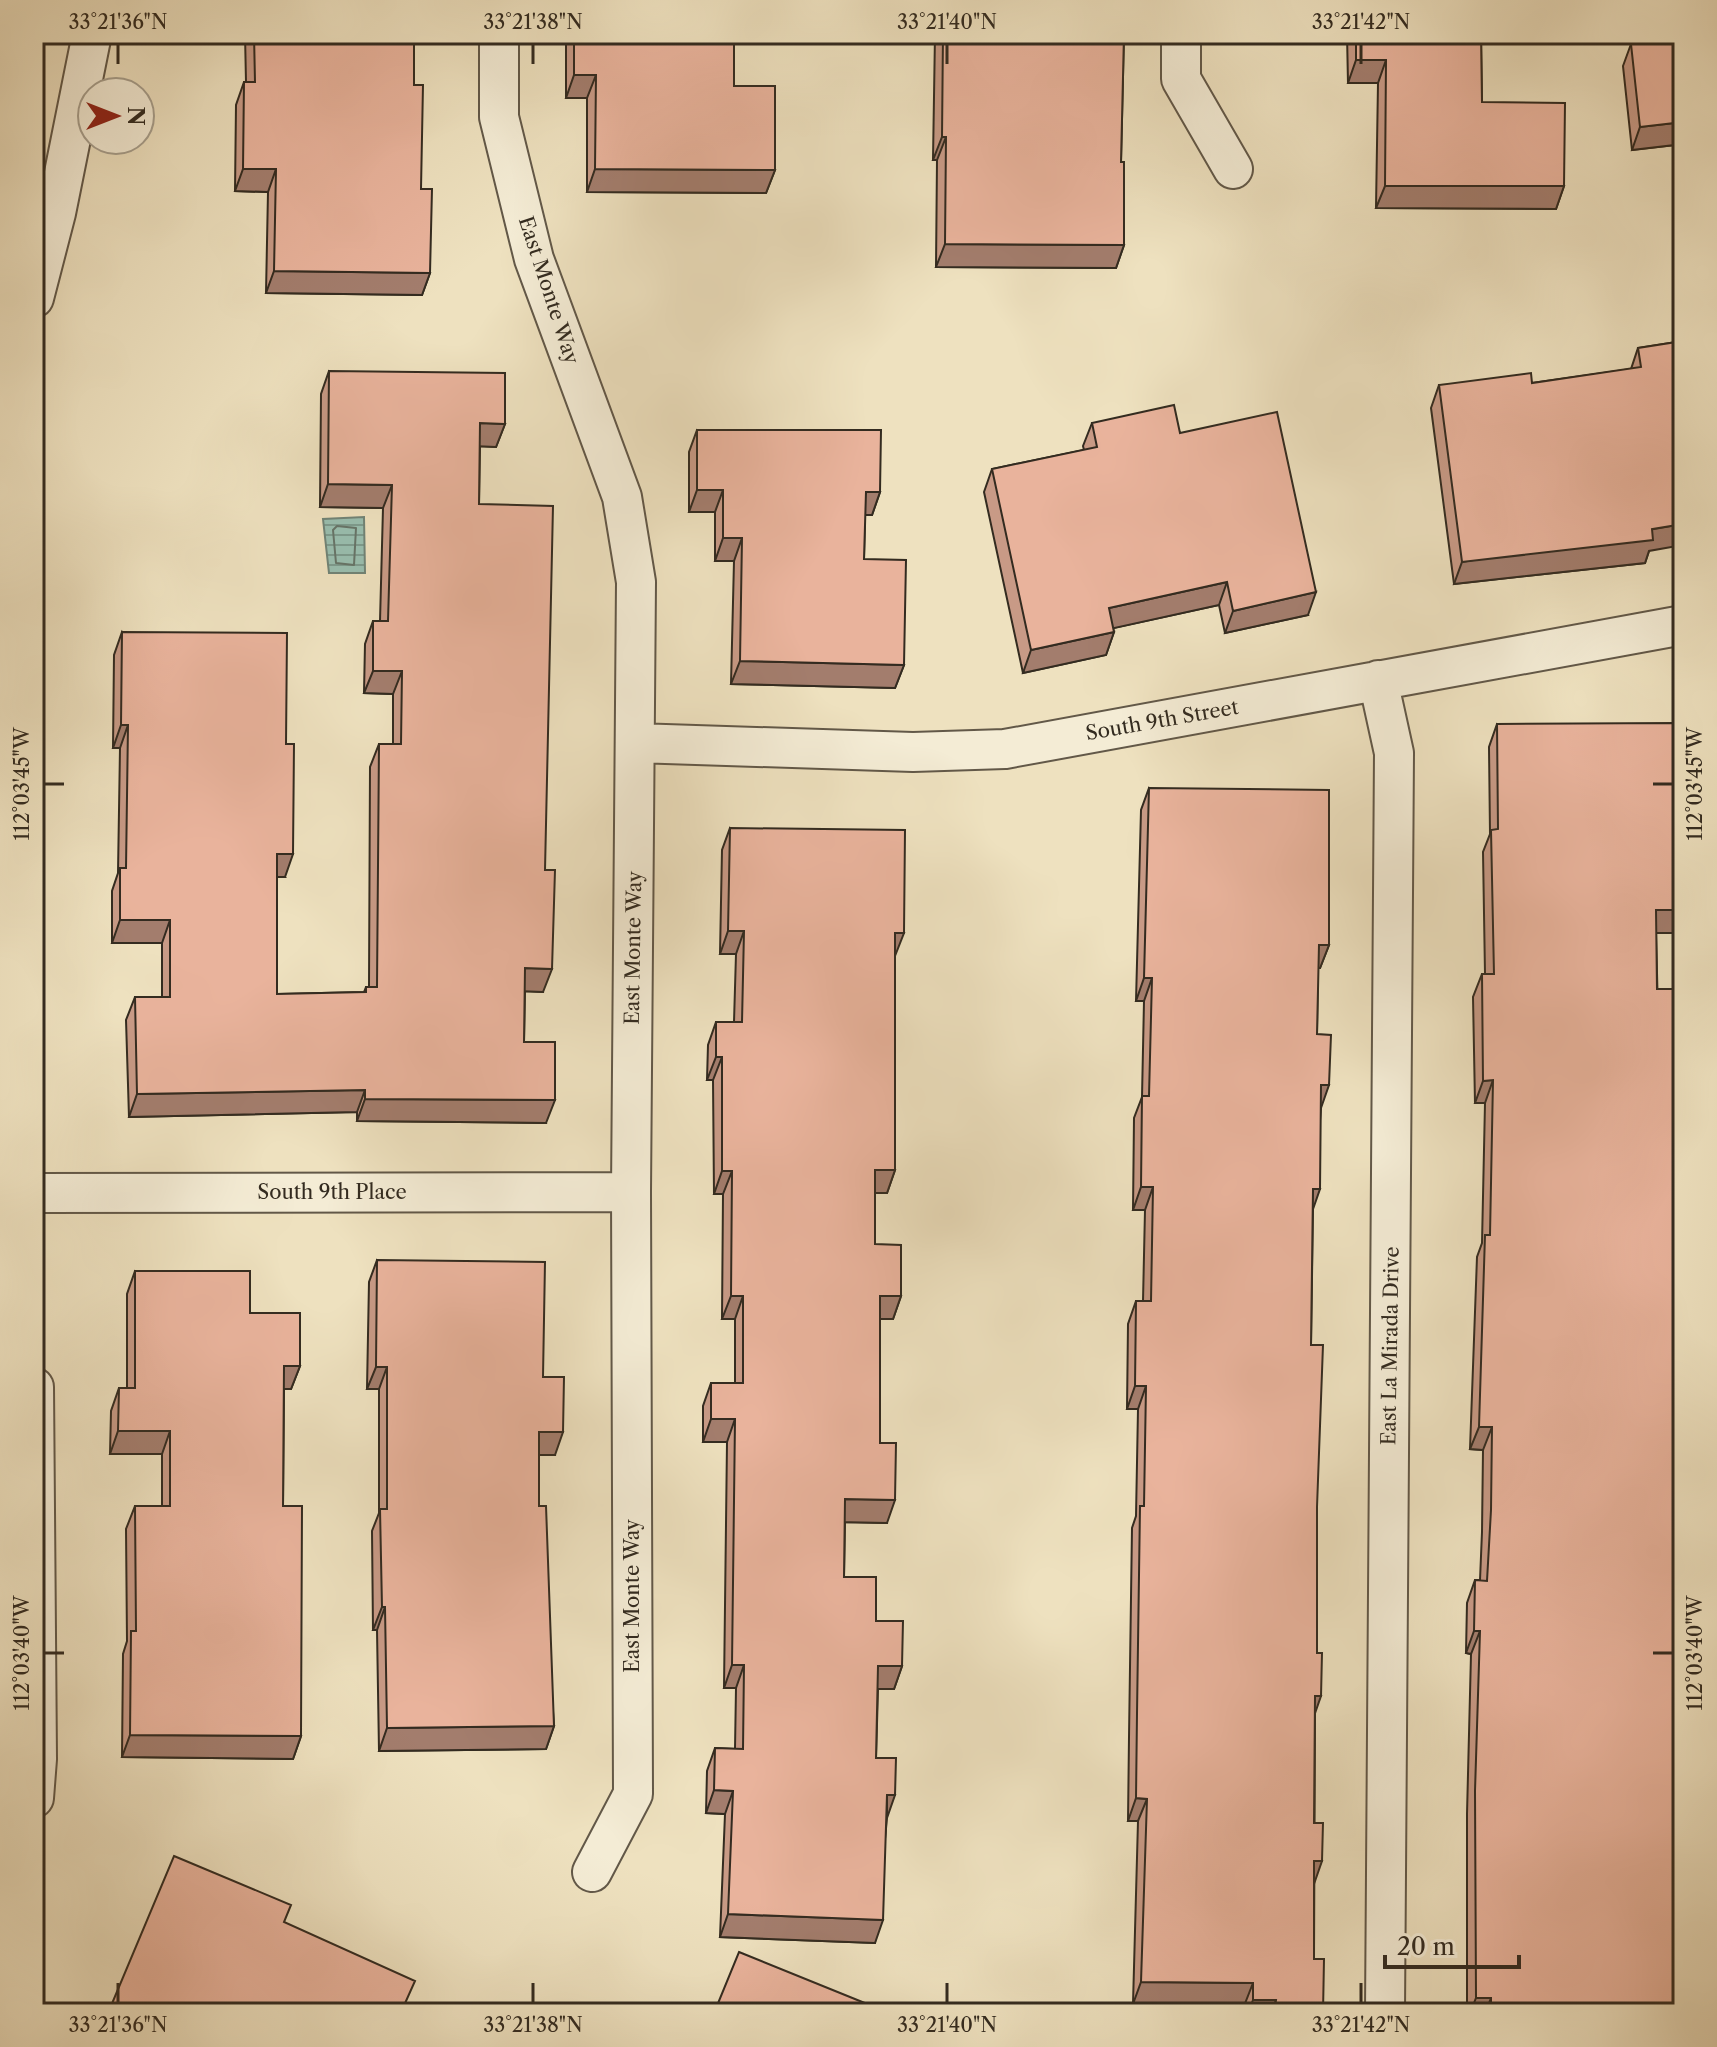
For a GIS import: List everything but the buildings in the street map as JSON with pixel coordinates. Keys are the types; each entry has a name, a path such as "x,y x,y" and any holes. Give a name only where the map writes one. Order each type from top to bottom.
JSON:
{"street":[{"path":"34,298 56,213 92,34"},
{"name":"East Monte Way","path":"499,34 499,117 534,259 622,497 636,582 631,1192 633,1794 592,1872"},
{"path":"1181,34 1181,79 1233,169"},
{"name":"South 9th Street","path":"635,743 913,752 1005,749 1683,625"},
{"name":"East La Mirada Drive","path":"1378,680 1394,753 1385,2013"},
{"name":"South 9th Place","path":"34,1193 631,1192"},
{"path":"34,1387 37,1759 34,1798"}],"water":[{"path":"364,517 365,573 329,573 323,519"}]}
